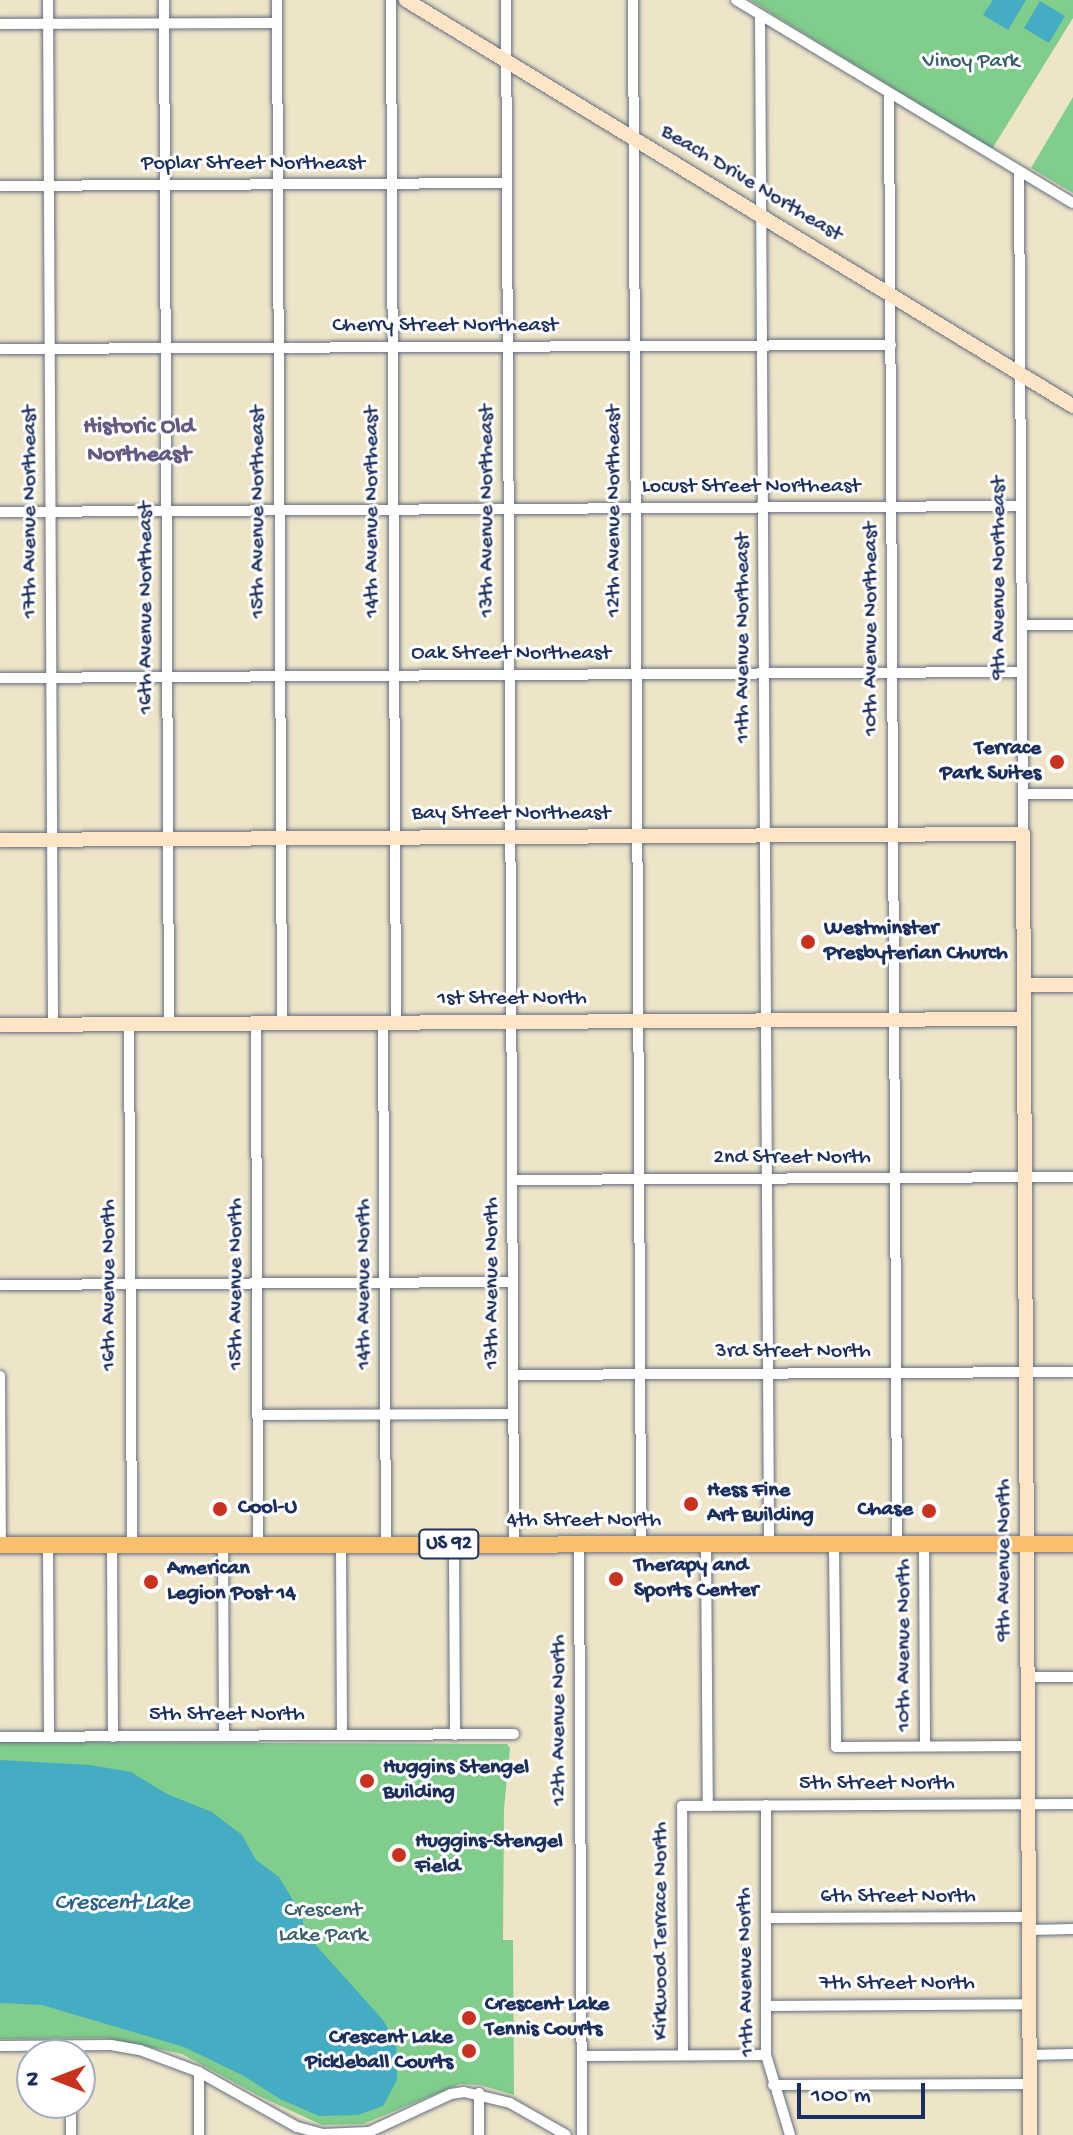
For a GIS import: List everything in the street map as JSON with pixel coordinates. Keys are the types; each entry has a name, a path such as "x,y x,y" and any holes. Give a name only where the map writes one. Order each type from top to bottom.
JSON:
{"main road":[{"name":"4th Street North","path":"0,1545 1073,1544"}],"street":[{"name":"17th Avenue Northeast","path":"48,0 53,1025"},
{"name":"16th Avenue Northeast","path":"164,0 169,1024"},
{"name":"15th Avenue Northeast","path":"277,0 282,1023"},
{"name":"14th Avenue Northeast","path":"390,1023 395,838 391,0"},
{"name":"Beach Drive Northeast","path":"406,0 1073,406"},
{"name":"13th Avenue Northeast","path":"506,0 511,1022"},
{"name":"12th Avenue Northeast","path":"633,0 638,1022"},
{"path":"736,0 1073,203"},
{"name":"11th Avenue Northeast","path":"760,15 766,1021"},
{"path":"0,24 277,23"},
{"name":"10th Avenue Northeast","path":"889,93 895,1020"},
{"name":"9th Avenue Northeast","path":"1019,171 1024,985"},
{"name":"Poplar Street Northeast","path":"0,186 507,183"},
{"name":"Cherry Street Northeast","path":"0,349 891,345"},
{"name":"Locust Street Northeast","path":"0,512 1021,506"},
{"path":"1022,625 1073,625"},
{"name":"Oak Street Northeast","path":"0,678 1022,672"},
{"path":"1023,794 1073,794"},
{"name":"Bay Street Northeast","path":"0,840 1023,834"},
{"path":"1024,985 1073,985"},
{"name":"9th Avenue North","path":"1024,985 1030,2135"},
{"name":"1st Street North","path":"0,1025 1024,1019"},
{"name":"10th Avenue North","path":"895,1020 897,1544"},
{"path":"766,1021 769,1544"},
{"name":"13th Avenue North","path":"511,1022 514,1544"},
{"path":"638,1022 641,1544"},
{"name":"14th Avenue North","path":"386,1544 385,1282 390,1023"},
{"name":"16th Avenue North","path":"129,1024 132,1545"},
{"name":"15th Avenue North","path":"256,1024 258,1545"},
{"name":"2nd Street North","path":"512,1180 1073,1177"},
{"path":"0,1285 513,1282"},
{"name":"3rd Street North","path":"513,1375 1073,1372"},
{"path":"0,1376 0,1545"},
{"path":"258,1415 513,1414"},
{"path":"454,1544 455,1735"},
{"name":"12th Avenue North","path":"579,1544 582,2135"},
{"path":"706,1544 708,1806"},
{"path":"834,1544 836,1747 1028,1746"},
{"name":"10th Avenue North","path":"924,1544 925,1746"},
{"path":"48,1545 49,1737"},
{"path":"112,1545 113,1737"},
{"path":"223,1545 224,1736"},
{"path":"341,1545 342,1735"},
{"path":"1028,1677 1073,1677"},
{"name":"5th Street North","path":"0,1737 514,1734"},
{"name":"5th Street North","path":"682,1806 1073,1804"},
{"name":"11th Avenue North","path":"766,1805 766,2055 790,2135"},
{"name":"Kirkwood Terrace North","path":"682,1806 683,2055"},
{"name":"6th Street North","path":"766,1918 1029,1923 1073,1929"},
{"name":"7th Street North","path":"766,2006 1029,2004"},
{"path":"96,2048 123,2046 164,2057 199,2072 297,2131 347,2135 394,2129 451,2094 479,2093 510,2103 566,2135"},
{"path":"1030,2055 1073,2054"},
{"path":"582,2056 766,2055"},
{"path":"199,2072 199,2135"},
{"path":"773,2085 1030,2084"},
{"path":"479,2093 479,2135"}],"green space":[{"name":"Vinoy Park","path":"750,0 1073,0 1073,18 992,149"},
{"path":"1073,97 1073,193 1031,168"},
{"name":"Crescent Lake Park","path":"0,1742 507,1744 510,1748 504,1809 503,1940 513,1940 514,2095 480,2085 460,2084 363,2124 322,2125 261,2097 182,2054 106,2038 0,2039"}],"water":[{"path":"993,0 1026,0 1008,30 983,15"},
{"path":"1040,1 1065,16 1049,43 1024,28"},
{"name":"Crescent Lake","path":"0,1760 90,1765 131,1772 167,1794 212,1812 242,1835 256,1860 279,1877 302,1915 304,1928 313,1942 383,2020 396,2043 397,2080 383,2106 358,2115 319,2116 280,2099 244,2076 184,2047 42,2005 0,2003"}],"place":[{"name":"Terrace Park Suites","path":"1057,762"},
{"name":"Westminster Presbyterian Church","path":"808,942"},
{"name":"Hess Fine Art Building","path":"691,1504"},
{"name":"Cool-U","path":"220,1509"},
{"name":"Chase","path":"929,1511"},
{"name":"Therapy and Sports Center","path":"616,1579"},
{"name":"American Legion Post 14","path":"151,1582"},
{"name":"Huggins Stengel Building","path":"367,1781"},
{"name":"Huggins-Stengel Field","path":"399,1855"},
{"name":"Crescent Lake Tennis Courts","path":"469,2018"},
{"name":"Crescent Lake Pickleball Courts","path":"469,2051"}],"district":[{"name":"Historic Old Northeast","path":"139,442"}]}
